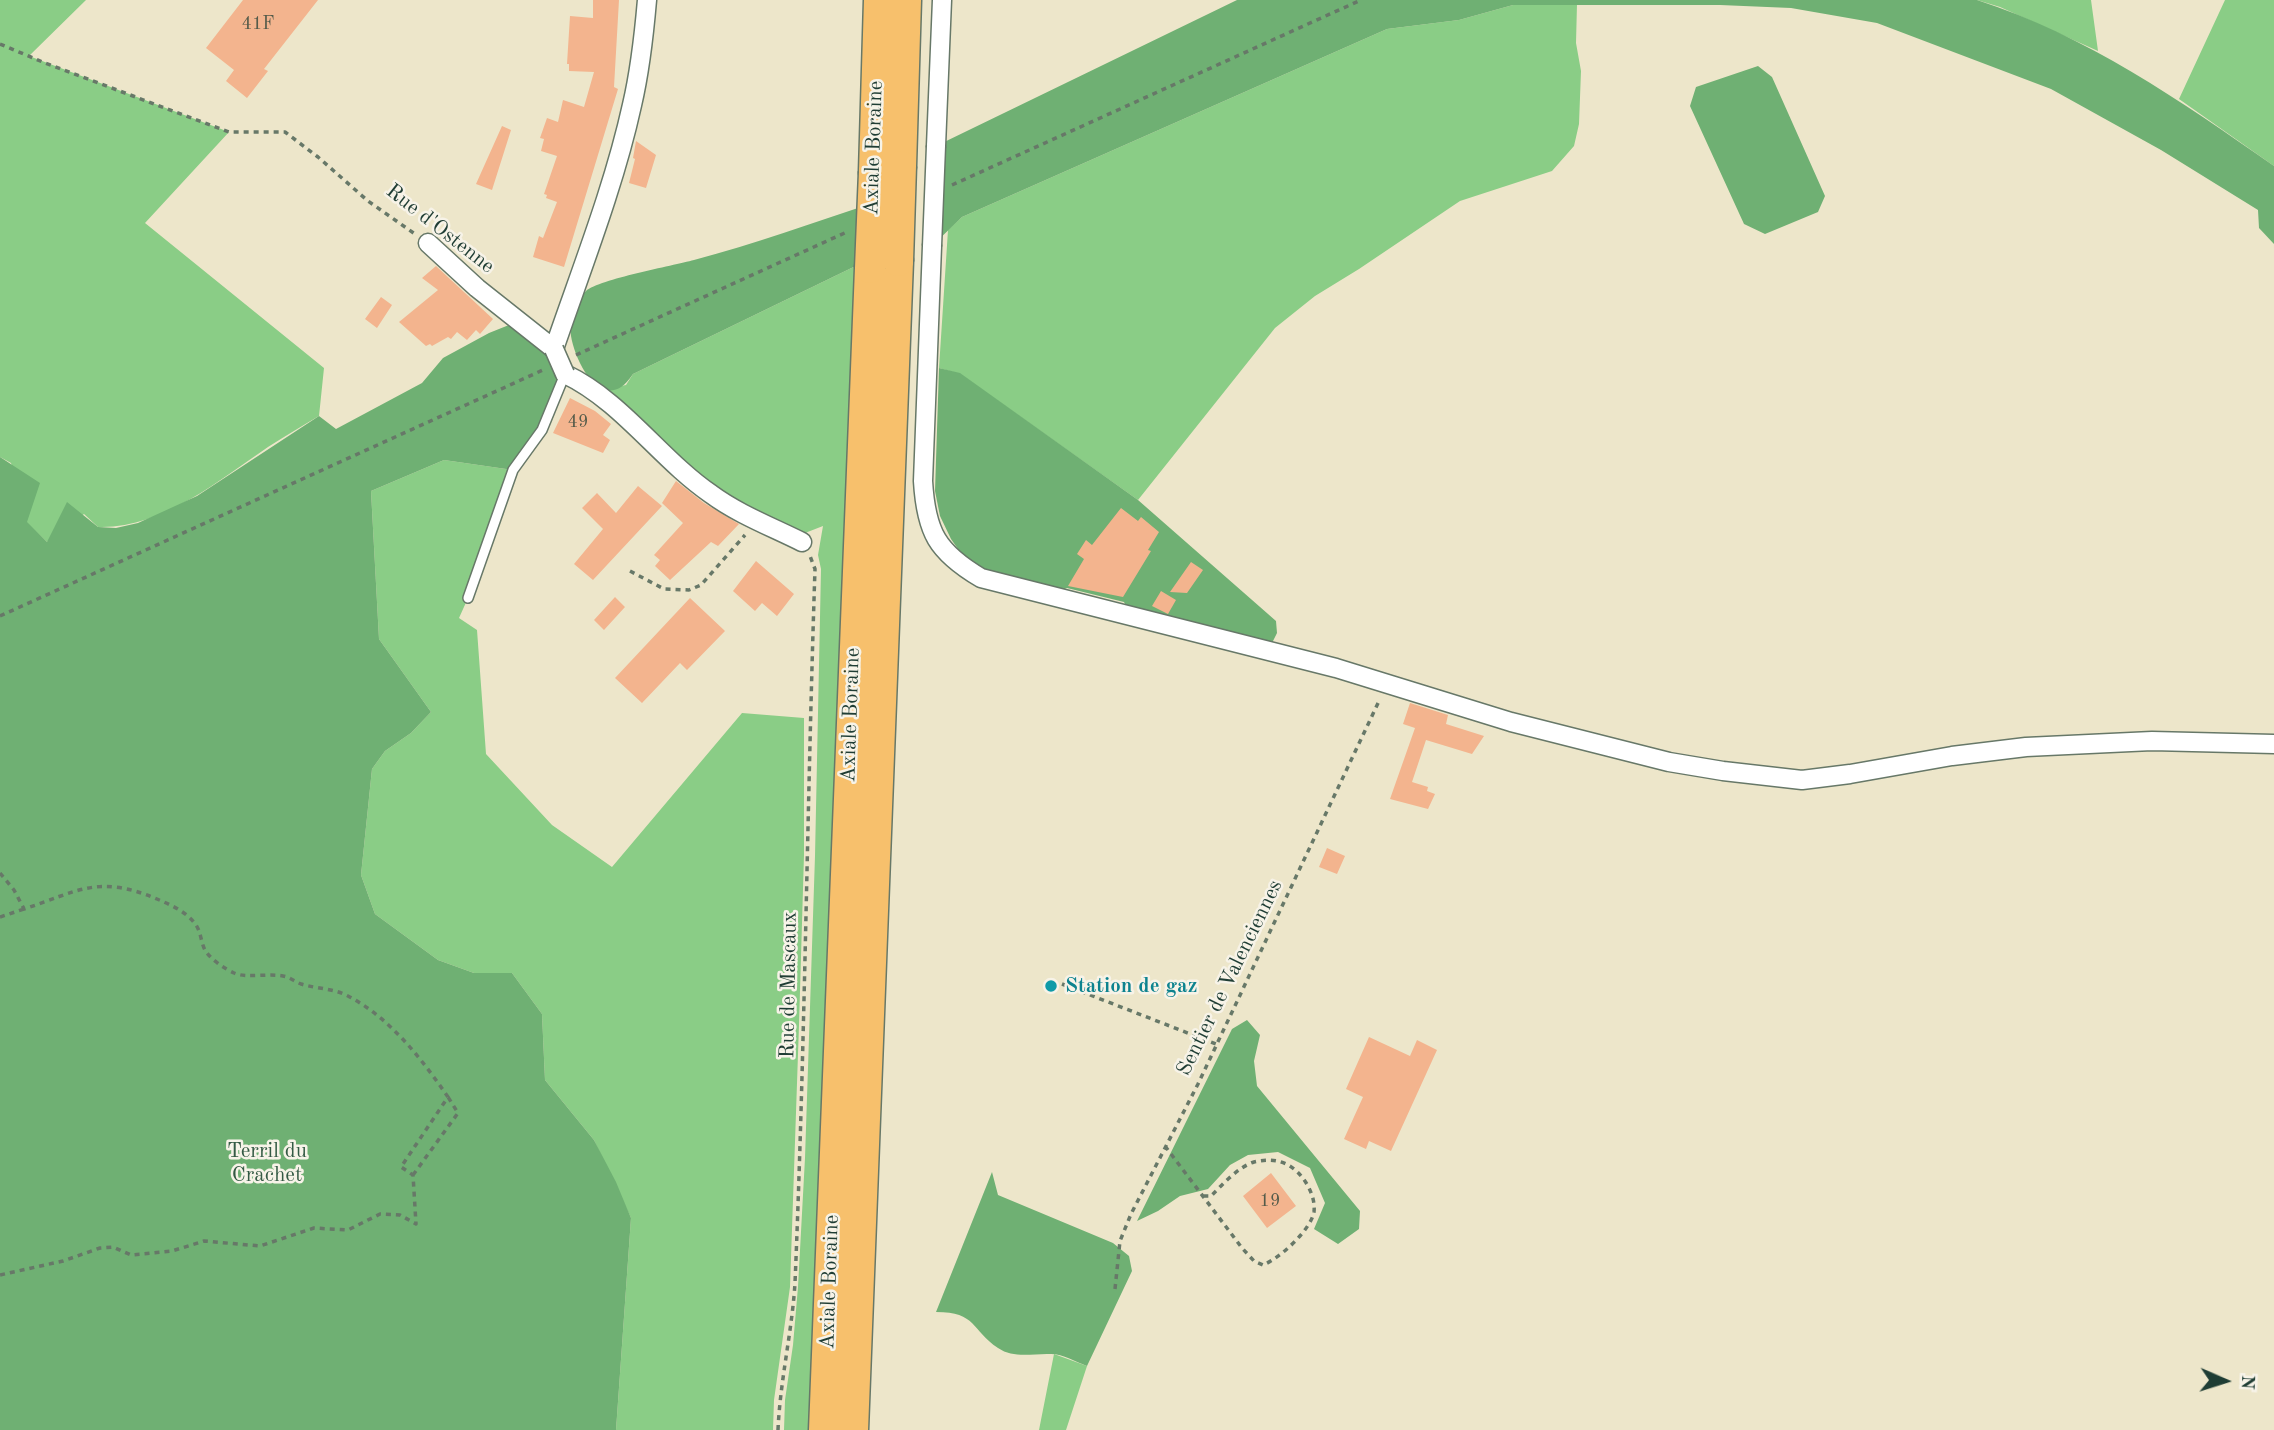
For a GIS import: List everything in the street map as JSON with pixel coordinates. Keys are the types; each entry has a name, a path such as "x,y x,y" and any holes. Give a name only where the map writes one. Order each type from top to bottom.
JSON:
{"highway":[{"name":"Axiale Boraine","path":"880,0 888,169"},
{"name":"Axiale Boraine","path":"824,1430 888,169 906,0"},
{"name":"Axiale Boraine","path":"853,1430 884,265"}],"street":[{"path":"563,360 633,104 647,0"},
{"path":"942,0 923,481 930,527 942,548 961,566 981,578 1007,587 1323,665 1511,722 1669,762 1723,771 1802,780 2026,747 2152,741 2274,744"},
{"name":"Rue d'Ostenne","path":"428,243 563,360 582,382 710,494 802,542"}],"lane":[{"path":"468,598 513,470 542,430 563,360"}],"path":[{"path":"949,186 1361,0"},
{"name":"Rue d'Ostenne","path":"0,44 229,132 285,132 368,201 428,243"},
{"path":"563,360 861,226"},
{"path":"0,616 544,369"},
{"path":"631,570 664,589 689,590 701,585 758,520"},
{"name":"Rue de Mascaux","path":"778,1430 779,1400 794,1287 805,1011 815,569 802,542"},
{"name":"Sentier de Valenciennes","path":"1115,1289 1121,1241 1131,1214 1217,1044 1387,684"},
{"path":"0,873 14,890 24,909"},
{"path":"0,917 89,887 115,886 130,889 176,907 196,925 206,952 236,975 268,974 286,977 302,984 346,995 367,1008 408,1045 427,1067 458,1113 413,1175 416,1224 400,1215 380,1214 348,1230 314,1228 260,1246 204,1241 172,1251 131,1255 113,1247 100,1248 63,1261 0,1275"},
{"path":"1062,984 1217,1044"},
{"path":"413,1175 401,1167 448,1097"},
{"path":"1164,1146 1242,1248 1254,1261 1263,1265 1272,1261 1309,1227 1314,1211 1313,1196 1299,1171 1277,1160 1252,1163 1228,1179 1211,1196 1203,1196"}],"green space":[{"path":"0,0 86,0 29,56 229,132 145,223 324,368 319,416 209,488 166,512 121,526 98,527 84,514 47,542 27,523 11,463 0,457"},
{"path":"1237,0 1977,0 2056,32 2132,72 2274,166 2274,244 2259,228 2258,210 2161,150 2051,89 1877,23 1791,8 1720,5 1513,5 1459,20 1387,29 962,217 932,246 936,146"},
{"path":"1977,0 2091,0 2098,51 2000,7"},
{"path":"2225,0 2274,0 2274,166 2179,99"},
{"path":"1577,4 1576,43 1581,71 1579,124 1574,146 1552,171 1460,201 1315,296 1275,328 1138,500 960,374 939,368 948,230 962,217 1387,29 1459,20 1513,5"},
{"path":"1758,66 1772,77 1825,196 1818,212 1765,234 1744,224 1690,106 1696,87"},
{"path":"873,203 870,259 633,374 623,386 612,390 602,389 585,373 574,348 572,326 581,300 586,291 594,286 716,254"},
{"path":"870,259 824,1430 784,1430 798,1287 805,1158 815,856 821,569 818,555 823,526 805,533 762,515 735,508 605,389 626,385 633,374"},
{"name":"Terril du Crachet","path":"519,321 565,374 542,430 513,470 444,460 371,491 379,639 431,712 411,733 385,751 372,769 361,875 375,914 438,960 474,973 512,973 542,1014 545,1080 594,1140 631,1218 616,1430 0,1430 0,457 40,483 27,522 47,542 67,502 98,527 116,528 138,523 197,496 319,416 336,429 422,383 443,358 489,333"},
{"path":"939,368 960,373 1138,500 1276,621 1277,633 1271,645 1128,610 1124,602 1067,588 1054,593 979,572 967,562 951,539 940,516 935,491"},
{"path":"444,460 513,470 459,618 477,630 486,754 552,825 612,867 742,713 804,718 804,855 790,1287 774,1400 773,1430 616,1430 631,1218 594,1140 545,1080 542,1014 512,973 474,973 438,960 375,914 361,875 372,769 385,751 411,733 431,712 379,639 371,491"},
{"path":"1247,1020 1260,1035 1254,1061 1257,1086 1360,1211 1359,1229 1338,1244 1314,1229 1325,1203 1310,1168 1278,1152 1248,1155 1230,1165 1208,1189 1180,1196 1137,1221 1232,1029"},
{"path":"992,1172 998,1195 1113,1243 1129,1256 1132,1271 1087,1366 1056,1354 1017,1354 1004,1351 989,1341 967,1319 959,1315 936,1312"},
{"path":"1054,1354 1087,1366 1066,1430 1039,1430"}],"building":[{"path":"243,0 318,0 264,69 268,71 247,98 226,81 234,70 206,48"},
{"path":"593,0 619,0 614,87 618,89 564,267 533,257 539,236 543,238 557,202 546,198 547,195 544,194 557,156 541,151 544,139 540,138 547,118 558,122 563,100 584,107 594,72 569,71 567,64 570,16 593,18"},
{"path":"502,126 511,130 492,190 476,184"},
{"path":"636,141 656,155 646,188 629,183"},
{"path":"436,266 493,319 480,334 476,330 467,340 457,332 451,339 448,337 432,346 426,346 399,322 438,290 422,278"},
{"path":"381,297 392,305 377,328 365,319"},
{"path":"570,398 595,411 611,424 603,435 610,440 603,453 553,433"},
{"path":"676,481 704,503 739,524 718,546 711,542 670,580 655,566 660,560 654,555 683,523 662,503"},
{"path":"638,486 662,506 593,580 574,564 603,529 582,508 597,493 616,513"},
{"path":"1121,508 1138,521 1141,517 1159,532 1148,550 1151,551 1123,597 1068,586 1084,559 1077,554 1086,540 1092,545"},
{"path":"756,561 794,594 777,616 762,603 755,611 733,591"},
{"path":"1191,562 1203,570 1187,593 1170,592"},
{"path":"1161,591 1176,600 1168,614 1152,606"},
{"path":"615,597 625,607 604,630 594,620"},
{"path":"690,598 725,631 687,670 680,663 642,703 615,678"},
{"path":"1410,703 1448,715 1446,724 1484,736 1472,754 1426,740 1412,782 1428,787 1427,791 1435,794 1428,809 1390,799 1415,728 1403,724"},
{"path":"1327,848 1345,856 1337,874 1319,867"},
{"path":"1369,1037 1410,1056 1417,1040 1437,1050 1391,1151 1369,1141 1366,1149 1344,1139 1363,1097 1346,1089"},
{"path":"1271,1173 1296,1206 1267,1228 1243,1196"}],"place":[{"name":"Station de gaz","path":"1051,986"}]}
